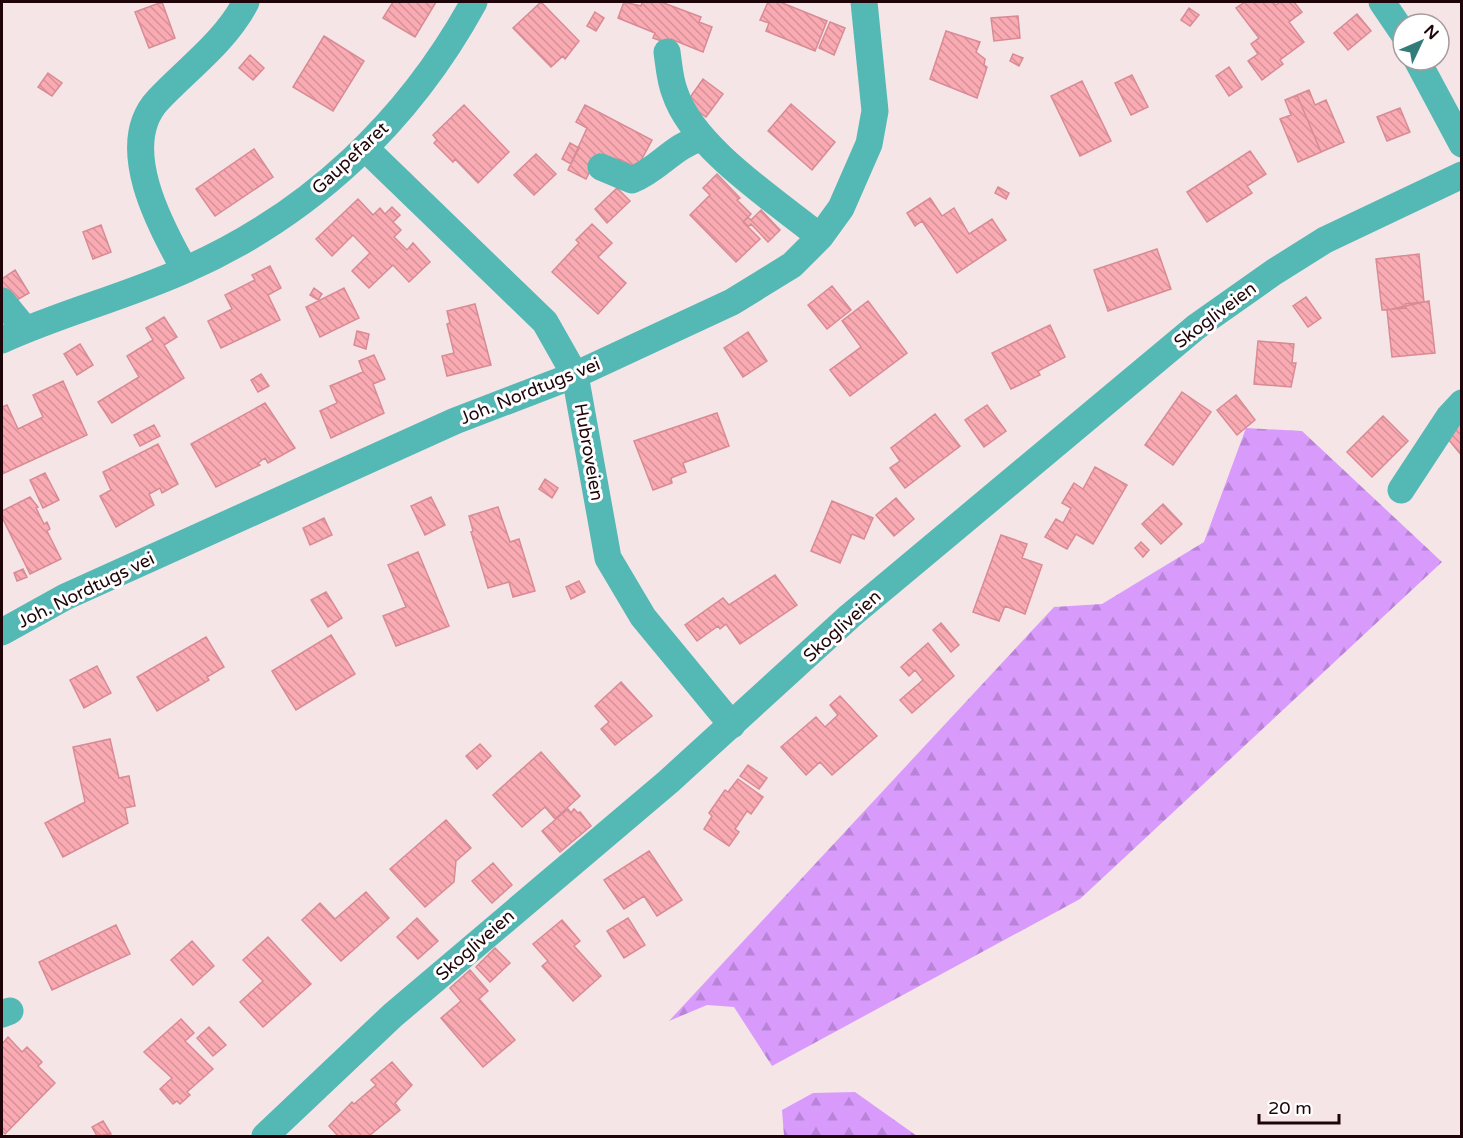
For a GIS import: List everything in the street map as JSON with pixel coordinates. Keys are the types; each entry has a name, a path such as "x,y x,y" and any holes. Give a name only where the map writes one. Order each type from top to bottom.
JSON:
{"street":[{"path":"185,270 167,238 150,196 142,162 140,139 142,123 157,101 209,51 246,2"},
{"name":"Gaupefaret","path":"2,301 13,334 185,270 270,224 332,180 366,149 407,102 435,64 474,2"},
{"name":"Joh. Nordtugs vei","path":"2,632 65,597 455,421 575,375 732,302 792,264 820,237 842,208 869,144 875,111 864,2"},
{"path":"1382,2 1391,15"},
{"path":"667,52 675,94 702,138 731,166 820,237"},
{"path":"1423,72 1461,144"},
{"path":"601,166 633,180 644,176 689,142 702,138"},
{"name":"Hubroveien","path":"366,149 545,322 575,375 608,558 643,617 732,725"},
{"name":"Skogliveien","path":"265,1137 393,1015 732,725 859,609 1196,327 1274,272 1325,240 1461,176"},
{"path":"1401,490 1449,417 1461,403"}],"green space":[{"path":"1246,428 1302,431 1442,562 1080,899 772,1066 734,1007 707,1005 669,1021 1054,607 1102,604 1204,542"},
{"path":"855,1092 917,1136 784,1136 782,1110 813,1093"}],"building":[{"path":"162,2 175,38 149,48 135,12"},
{"path":"393,2 436,2 415,37 383,18"},
{"path":"541,2 579,41 565,59 563,56 551,67 513,28"},
{"path":"624,2 641,6 642,2 661,2 701,17 699,22 712,27 703,52 671,39 670,44 653,38 655,33 618,18"},
{"path":"768,2 780,2 827,21 815,51 766,31 769,23 760,20"},
{"path":"1245,2 1273,2 1276,5 1280,2 1294,2 1302,12 1289,22 1304,42 1280,60 1283,64 1262,80 1248,61 1258,54 1251,44 1259,38 1236,8"},
{"path":"1189,8 1199,15 1190,26 1181,20"},
{"path":"595,12 604,18 596,31 587,26"},
{"path":"1357,14 1371,31 1348,50 1334,33"},
{"path":"1018,16 1020,38 994,41 991,18"},
{"path":"830,22 845,28 834,55 819,48"},
{"path":"946,31 980,42 976,52 985,59 984,65 987,67 977,98 930,79"},
{"path":"324,36 364,61 333,111 293,87"},
{"path":"1013,54 1023,58 1019,66 1010,61"},
{"path":"250,55 264,68 253,80 239,68"},
{"path":"1229,67 1242,87 1229,96 1216,76"},
{"path":"48,73 62,83 52,96 38,87"},
{"path":"1132,75 1148,107 1131,115 1115,83"},
{"path":"703,79 723,94 706,117 686,103"},
{"path":"1082,81 1111,141 1080,156 1051,96"},
{"path":"1309,90 1315,105 1326,100 1344,142 1321,152 1297,95"},
{"path":"1297,95 1321,152 1298,162 1280,119 1291,115 1285,100"},
{"path":"791,104 835,142 812,170 768,131"},
{"path":"464,105 509,152 478,183 455,159 453,162 434,143 437,140 433,135"},
{"path":"585,105 652,140 637,168 619,159 617,163 599,154 586,179 568,170 587,128 576,122"},
{"path":"1400,108 1410,132 1387,141 1377,117"},
{"path":"570,143 579,148 571,164 562,159"},
{"path":"254,149 273,177 215,216 196,189"},
{"path":"1250,151 1266,174 1247,186 1252,193 1207,222 1187,192"},
{"path":"536,154 556,174 534,195 514,175"},
{"path":"717,174 740,198 737,200 751,214 743,222 760,239 736,262 690,215 710,195 703,188"},
{"path":"998,187 1009,193 1006,199 995,193"},
{"path":"617,188 630,201 607,223 595,209"},
{"path":"930,198 942,216 954,208 969,234 992,219 1006,240 957,273 922,221 915,226 907,213"},
{"path":"358,199 373,215 380,208 385,214 392,207 400,215 393,222 401,230 394,237 407,250 413,243 430,262 409,282 393,265 369,288 352,271 370,253 353,235 332,256 316,239"},
{"path":"761,210 780,230 768,242 751,224 748,227 743,222 748,217 751,220"},
{"path":"592,224 612,243 598,257 626,283 598,314 552,272 579,243 576,240"},
{"path":"101,225 111,252 93,259 83,232"},
{"path":"1157,249 1171,289 1108,311 1094,270"},
{"path":"1419,254 1424,302 1405,304 1406,308 1382,310 1376,259"},
{"path":"270,266 281,288 268,295 280,320 221,348 208,321 232,309 225,295 255,280 252,275"},
{"path":"15,270 29,293 10,304 2,290 2,279"},
{"path":"832,286 851,310 827,329 808,305"},
{"path":"314,288 322,294 318,300 310,295"},
{"path":"344,288 359,318 320,337 306,307"},
{"path":"1306,297 1321,318 1308,327 1293,306"},
{"path":"868,301 907,353 850,396 830,370 861,347 842,321"},
{"path":"1429,301 1435,353 1392,357 1387,310"},
{"path":"475,304 491,365 447,376 442,356 454,353 447,324 450,323 447,311"},
{"path":"164,317 177,337 164,345 184,378 112,423 98,402 139,377 127,356 153,340 146,328"},
{"path":"1050,325 1065,357 1038,371 1040,375 1011,389 992,353"},
{"path":"357,331 369,334 366,349 354,345"},
{"path":"748,332 767,361 743,377 724,348"},
{"path":"1258,341 1294,344 1292,363 1296,363 1291,387 1254,384"},
{"path":"80,344 93,365 77,375 64,354"},
{"path":"374,355 385,379 373,384 384,413 331,438 320,411 337,403 330,386 363,372 359,361"},
{"path":"261,374 269,386 258,392 251,380"},
{"path":"63,381 87,435 2,474 2,407 7,405 18,429 43,417 33,395"},
{"path":"1182,392 1211,412 1173,465 1145,445"},
{"path":"1236,395 1255,420 1237,435 1217,410"},
{"path":"265,403 295,448 268,463 265,458 258,463 260,465 216,487 191,444"},
{"path":"987,405 1006,431 984,447 965,420"},
{"path":"717,413 729,446 683,463 686,472 671,478 672,483 653,490 634,441"},
{"path":"935,414 960,446 905,488 890,468 900,461 891,448"},
{"path":"1383,416 1408,441 1372,477 1347,452"},
{"path":"1462,418 1462,456 1444,434"},
{"path":"154,425 160,436 140,446 134,435"},
{"path":"158,444 178,484 162,493 160,488 149,494 154,505 116,527 100,496 111,490 103,472"},
{"path":"1095,467 1127,485 1093,544 1076,534 1067,549 1045,537 1056,519 1063,523 1071,508 1062,503 1074,483 1083,489"},
{"path":"45,473 59,500 43,508 30,480"},
{"path":"545,479 558,488 552,498 539,489"},
{"path":"30,497 38,507 36,508 44,524 47,522 50,529 47,531 61,559 30,574 2,517 2,511"},
{"path":"431,497 445,525 425,535 411,506"},
{"path":"896,498 914,519 894,536 876,515"},
{"path":"832,501 873,518 864,539 852,534 840,563 811,551"},
{"path":"1163,504 1182,524 1161,544 1142,524"},
{"path":"498,507 510,542 519,539 535,591 513,597 509,582 488,588 471,532 473,531 469,516"},
{"path":"324,518 332,535 310,545 303,528"},
{"path":"1001,535 1027,544 1022,558 1042,565 1025,614 1005,606 999,621 973,612"},
{"path":"1141,542 1149,550 1143,557 1135,548"},
{"path":"418,552 449,626 396,646 383,616 406,607 388,565"},
{"path":"23,569 27,577 17,581 14,573"},
{"path":"775,575 797,605 740,644 726,624 720,629 718,626 697,641 685,625 723,598 729,605"},
{"path":"579,581 585,592 571,599 566,587"},
{"path":"326,592 342,618 328,627 311,600"},
{"path":"941,623 959,645 951,652 933,630"},
{"path":"331,635 355,674 296,710 272,671"},
{"path":"206,637 224,667 207,677 209,680 157,711 137,677"},
{"path":"928,643 954,676 912,713 900,700 923,680 915,670 909,676 901,667"},
{"path":"97,666 111,693 84,708 70,680"},
{"path":"621,682 652,716 615,745 601,729 609,722 595,706"},
{"path":"840,696 877,736 832,775 820,762 806,775 781,747 816,717 825,727 838,715 830,705"},
{"path":"110,739 119,778 129,776 135,806 125,808 128,823 63,857 45,823 85,802 73,747"},
{"path":"480,744 491,756 477,769 466,756"},
{"path":"541,752 580,796 555,819 545,807 522,827 493,795"},
{"path":"748,765 767,778 759,789 740,776"},
{"path":"738,779 763,797 751,814 747,811 735,829 739,832 729,846 704,829 712,816 709,813 725,790 728,792"},
{"path":"568,809 571,813 574,809 580,812 591,826 560,852 542,831"},
{"path":"446,820 471,848 456,861 454,882 425,907 390,869"},
{"path":"649,851 682,900 657,916 644,896 624,909 604,880"},
{"path":"493,863 512,885 492,903 472,881"},
{"path":"366,892 389,918 341,961 302,920 320,903 335,919"},
{"path":"417,918 438,941 418,959 397,937"},
{"path":"628,918 645,945 624,958 607,931"},
{"path":"562,920 580,941 574,946 601,976 573,1001 542,966 548,961 533,944"},
{"path":"116,925 130,954 52,990 39,962"},
{"path":"268,937 311,984 263,1027 240,1002 263,981 243,960"},
{"path":"192,941 214,966 193,985 171,960"},
{"path":"495,948 510,963 490,982 476,967"},
{"path":"470,970 488,991 479,999 515,1040 483,1067 441,1018 461,1001 450,988"},
{"path":"181,1019 194,1033 185,1041 213,1069 187,1092 190,1095 180,1104 177,1101 173,1104 160,1089 172,1078 144,1052"},
{"path":"209,1027 226,1045 213,1056 197,1038"},
{"path":"8,1037 22,1052 27,1047 42,1062 38,1066 55,1083 5,1134 2,1131 2,1044"},
{"path":"392,1062 412,1085 395,1103 400,1110 369,1136 338,1136 329,1126 352,1102 354,1104 376,1085 371,1080"},
{"path":"103,1121 111,1134 97,1136 92,1127"}]}
